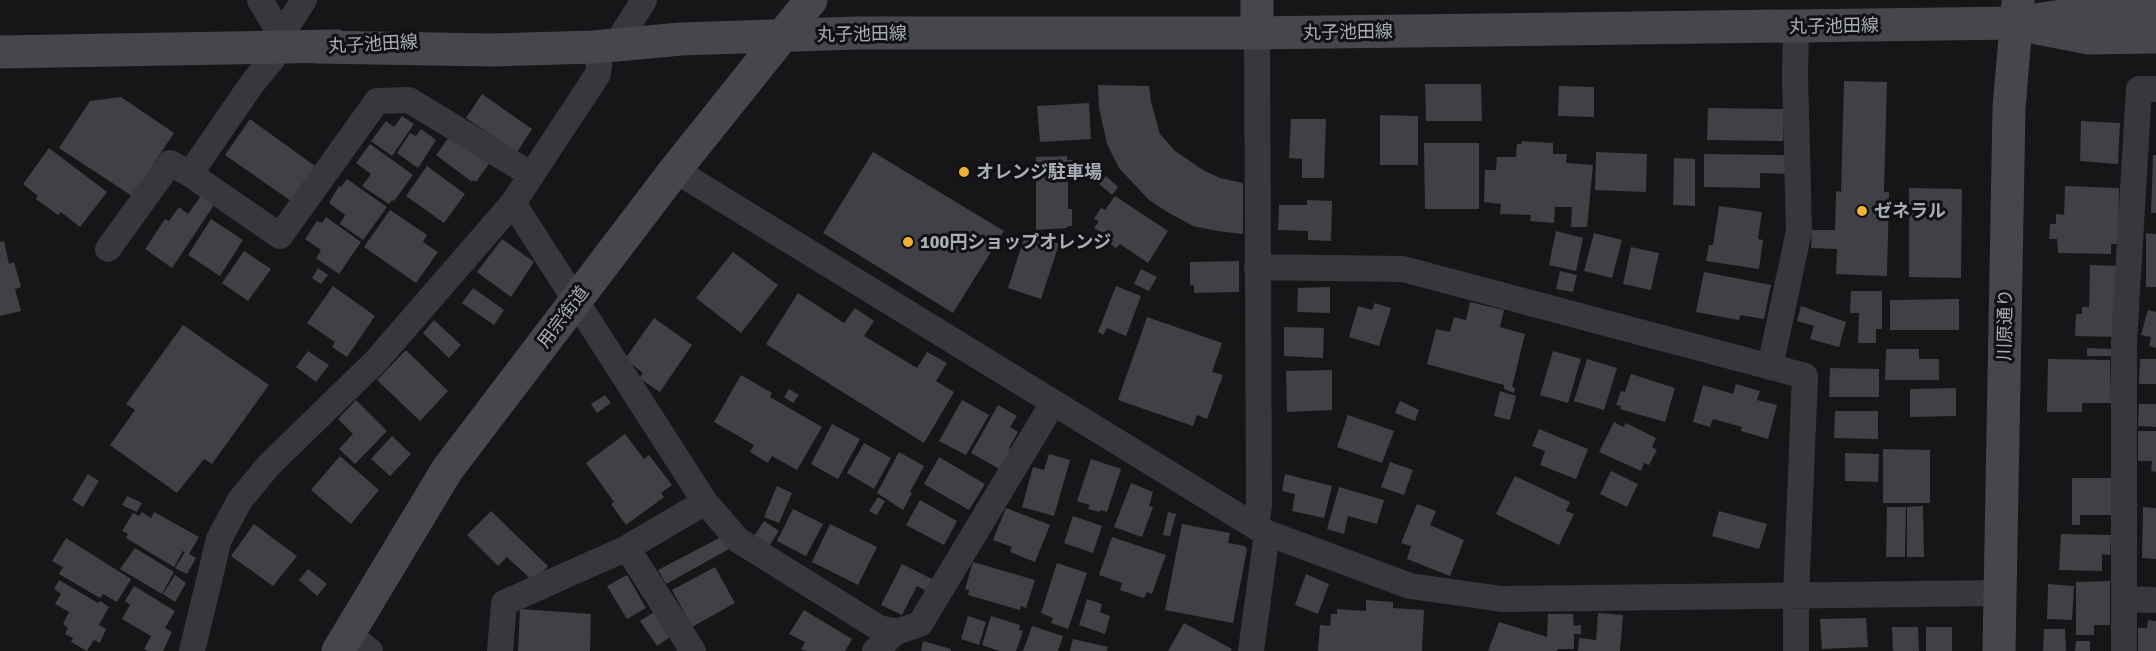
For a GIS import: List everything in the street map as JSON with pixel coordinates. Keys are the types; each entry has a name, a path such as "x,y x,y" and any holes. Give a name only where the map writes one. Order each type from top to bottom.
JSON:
{"street":[{"path":"260,0 276,27 282,47"},
{"path":"190,174 251,85 282,47 285,29 304,0"},
{"path":"192,651 219,539 240,500 269,465 376,361 513,203 598,74 598,64 608,41 644,0"},
{"name":"用宗街道","path":"352,645 447,470 675,170 811,0"},
{"path":"1251,651 1261,530 1257,267 1257,0"},
{"name":"丸子池田線","path":"2089,25 2140,8"},
{"name":"丸子池田線","path":"0,52 282,47 492,50 608,41 783,35 1257,33 1796,26 2016,12 2156,37"},
{"name":"川原通り","path":"1999,651 2009,108 2016,12"},
{"path":"1770,367 1799,231 1796,26"},
{"path":"2124,651 2124,342 2139,89 2156,89"},
{"path":"108,249 170,163 190,174 280,236 377,100 409,100 532,175"},
{"path":"675,170 1261,530 1410,586 1502,599 2000,593"},
{"path":"513,203 705,502 738,540 879,628 896,632"},
{"path":"1257,267 1403,269 1805,376 1796,651"},
{"path":"875,651 896,632 920,624 1053,403"},
{"path":"500,651 504,603 627,548 705,502"},
{"path":"627,548 693,651"},
{"path":"2124,599 2156,600"}],"building":[{"path":"1844,81 1887,82 1884,192 1889,192 1887,276 1836,274 1837,249 1811,248 1812,230 1835,230 1836,191 1841,192"},
{"path":"1425,84 1481,84 1482,121 1426,121"},
{"path":"1098,85 1149,86 1160,134 1175,151 1203,170 1220,178 1243,183 1243,234 1193,226 1149,200 1119,168 1107,144 1099,108"},
{"path":"1559,86 1594,87 1594,117 1558,116"},
{"path":"482,94 532,129 517,152 466,118"},
{"path":"121,97 174,133 132,196 59,148 90,101"},
{"path":"1089,103 1091,139 1040,142 1037,106"},
{"path":"1708,108 1784,109 1783,141 1707,140"},
{"path":"1380,115 1418,116 1418,165 1380,165"},
{"path":"402,116 414,124 392,156 371,141 386,121 394,127"},
{"path":"250,119 315,166 291,201 225,155"},
{"path":"1291,119 1326,119 1324,178 1302,178 1302,159 1289,158"},
{"path":"2081,121 2120,123 2118,164 2080,161"},
{"path":"421,129 436,140 418,168 397,153 410,133 416,136"},
{"path":"451,134 491,161 476,182 473,180 472,182 436,155"},
{"path":"1522,141 1553,143 1553,154 1567,154 1566,163 1593,165 1587,227 1571,227 1572,207 1555,207 1554,223 1530,221 1531,215 1500,214 1501,204 1484,202 1485,170 1496,170 1497,157 1516,157 1517,144 1521,144"},
{"path":"1424,143 1479,143 1479,209 1425,209"},
{"path":"370,144 413,175 394,201 392,200 389,204 362,186 371,174 356,163"},
{"path":"49,148 107,192 80,227 61,212 58,215 36,199 38,196 23,184"},
{"path":"873,152 1004,231 953,313 823,233"},
{"path":"1596,152 1647,154 1646,192 1595,190"},
{"path":"1704,154 1786,155 1786,174 1760,173 1760,188 1704,187"},
{"path":"2153,155 2156,155 2156,213 2151,213"},
{"path":"1067,156 1067,160 1073,160 1073,177 1068,176 1068,209 1072,209 1072,226 1036,230 1036,157"},
{"path":"1674,158 1695,159 1695,206 1673,205"},
{"path":"427,166 465,194 444,223 406,196"},
{"path":"1106,176 1118,187 1112,195 1099,184"},
{"path":"347,179 387,207 363,240 340,224 345,215 329,203 339,186 341,187"},
{"path":"2065,186 2119,188 2118,244 2111,244 2111,254 2058,253 2057,239 2049,239 2050,224 2056,224 2056,214 2064,215"},
{"path":"1909,188 1962,189 1961,278 1909,277"},
{"path":"201,196 214,205 172,268 145,249 165,219 169,221 179,207 188,214"},
{"path":"1115,196 1168,231 1148,263 1120,244 1116,248 1107,242 1110,238 1094,228 1099,221 1094,219 1101,208 1105,210"},
{"path":"1307,200 1332,201 1331,241 1308,240 1308,231 1278,230 1279,205 1307,205"},
{"path":"1719,206 1762,212 1758,239 1763,240 1759,269 1706,261 1709,245 1713,245"},
{"path":"390,210 427,235 423,242 438,252 416,283 364,247"},
{"path":"326,217 361,242 339,274 316,258 321,250 305,239 317,221 322,223"},
{"path":"211,219 243,240 220,276 188,255"},
{"path":"1556,231 1583,238 1576,271 1549,265"},
{"path":"1026,232 1059,244 1041,299 1008,288"},
{"path":"1594,233 1622,240 1612,278 1584,271"},
{"path":"2146,233 2156,234 2156,287 2146,287"},
{"path":"502,239 534,262 511,297 477,272"},
{"path":"4,241 9,264 14,262 21,287 15,289 21,311 0,316 0,242"},
{"path":"1631,247 1659,253 1651,290 1623,284"},
{"path":"244,251 271,269 248,301 222,283"},
{"path":"733,252 778,285 741,333 696,298"},
{"path":"1239,261 1239,292 1194,293 1194,285 1190,285 1190,262"},
{"path":"2090,265 2121,266 2118,337 2075,336 2076,314 2082,314 2082,307 2089,307"},
{"path":"318,268 328,275 321,284 312,278"},
{"path":"1141,269 1157,277 1149,291 1134,284"},
{"path":"1560,271 1577,275 1573,292 1556,289"},
{"path":"1704,272 1771,285 1764,319 1740,315 1739,320 1696,312"},
{"path":"333,286 375,316 347,357 332,347 335,342 307,323"},
{"path":"1116,286 1141,296 1126,336 1107,328 1103,335 1098,332"},
{"path":"1330,287 1330,313 1297,312 1298,288"},
{"path":"473,288 504,310 494,325 462,303"},
{"path":"1851,291 1882,291 1882,329 1876,329 1876,343 1858,343 1859,313 1850,313"},
{"path":"798,293 844,323 855,308 874,321 864,336 917,368 927,352 947,363 936,381 954,392 924,443 766,344"},
{"path":"1959,299 1959,330 1890,330 1890,300"},
{"path":"1470,302 1504,310 1500,327 1525,334 1512,387 1515,388 1514,393 1504,389 1504,385 1427,364 1436,329 1450,332 1454,317 1466,320"},
{"path":"1375,303 1391,308 1379,346 1349,337 1358,306 1372,310"},
{"path":"1801,306 1846,322 1839,347 1810,339 1814,326 1797,321"},
{"path":"2148,310 2156,312 2156,348 2149,346 2151,337 2141,335"},
{"path":"1147,317 1222,343 1212,372 1223,375 1207,419 1197,415 1193,426 1118,400"},
{"path":"654,318 692,345 660,392 639,378 643,373 625,359"},
{"path":"434,320 461,345 449,358 423,333"},
{"path":"183,325 269,385 212,464 204,459 177,493 110,445 135,410 126,404"},
{"path":"1284,327 1324,328 1323,358 1284,356"},
{"path":"2087,348 2112,349 2112,356 2087,356"},
{"path":"1886,349 1919,349 1919,359 1939,359 1939,380 1885,380"},
{"path":"406,350 448,391 420,421 377,380"},
{"path":"308,351 329,365 316,382 296,367"},
{"path":"1553,351 1581,359 1568,403 1540,395"},
{"path":"1587,359 1617,368 1604,410 1574,401"},
{"path":"2048,359 2110,360 2111,403 2082,403 2082,412 2047,412"},
{"path":"2140,359 2156,359 2156,384 2139,384"},
{"path":"1830,368 1879,369 1879,397 1829,397"},
{"path":"1332,370 1332,410 1287,412 1286,371"},
{"path":"1631,374 1675,388 1665,422 1620,409 1621,406 1616,405 1621,391 1625,392"},
{"path":"741,375 772,393 770,397 822,427 797,470 772,456 768,463 750,452 754,445 714,422"},
{"path":"1736,384 1760,391 1757,400 1777,405 1768,439 1741,431 1742,427 1713,419 1710,427 1693,422 1703,385 1733,394"},
{"path":"1956,388 1956,416 1910,417 1910,389"},
{"path":"789,389 799,395 793,403 784,397"},
{"path":"1500,391 1516,396 1510,420 1494,416"},
{"path":"605,395 611,403 597,413 591,404"},
{"path":"356,400 387,431 355,464 339,449 353,434 338,419"},
{"path":"962,400 989,415 966,455 939,441"},
{"path":"1400,401 1419,410 1415,421 1395,413"},
{"path":"2139,404 2156,404 2156,427 2138,426"},
{"path":"998,405 1017,416 1010,427 1018,432 1009,448 1015,451 1003,471 971,453"},
{"path":"1835,411 1878,411 1878,439 1834,438"},
{"path":"1348,415 1394,431 1382,463 1337,447"},
{"path":"1614,422 1623,427 1626,423 1656,438 1652,447 1657,450 1649,465 1644,463 1641,471 1599,452"},
{"path":"832,424 860,439 838,479 811,464"},
{"path":"1539,429 1588,449 1576,479 1540,465 1545,451 1532,446"},
{"path":"2138,431 2156,431 2156,472 2151,471 2152,461 2138,461"},
{"path":"625,434 644,459 649,455 672,485 661,493 664,497 626,525 611,504 614,502 586,463"},
{"path":"392,436 411,454 390,476 371,459"},
{"path":"864,443 891,458 874,489 847,473"},
{"path":"1883,449 1930,450 1930,503 1883,503"},
{"path":"899,452 924,466 903,510 877,493"},
{"path":"1845,453 1879,454 1878,482 1845,481"},
{"path":"1049,454 1070,460 1054,516 1022,507 1033,467 1044,470"},
{"path":"340,456 379,490 351,524 311,490"},
{"path":"939,457 985,484 969,510 924,484"},
{"path":"1091,459 1121,469 1107,512 1088,509 1090,505 1077,501"},
{"path":"1390,462 1413,470 1404,495 1381,487"},
{"path":"1611,471 1638,484 1627,507 1600,494"},
{"path":"88,474 99,481 83,507 72,500"},
{"path":"1285,474 1332,486 1324,518 1292,511 1295,494 1282,491"},
{"path":"1515,476 1570,502 1566,511 1574,514 1559,545 1496,514"},
{"path":"2072,478 2112,478 2112,515 2080,515 2080,525 2072,525"},
{"path":"1131,483 1153,492 1149,506 1153,507 1142,537 1114,527"},
{"path":"777,486 792,493 779,523 764,517"},
{"path":"1339,487 1384,500 1377,524 1348,516 1344,534 1327,529"},
{"path":"127,496 142,503 137,512 122,505"},
{"path":"878,497 885,501 877,515 869,511"},
{"path":"920,500 957,521 944,545 906,525"},
{"path":"1417,504 1436,511 1430,525 1464,540 1450,576 1407,559 1411,546 1401,543"},
{"path":"1923,506 1924,557 1907,557 1907,507"},
{"path":"1887,507 1906,507 1905,557 1886,557"},
{"path":"2143,507 2156,508 2156,559 2142,558"},
{"path":"1006,508 1050,525 1035,562 1010,552 1012,547 993,540"},
{"path":"793,509 823,524 806,556 777,541"},
{"path":"491,511 548,566 533,581 507,557 498,566 467,535"},
{"path":"1719,511 1767,524 1759,549 1712,536"},
{"path":"142,512 151,518 154,512 199,537 189,554 196,558 187,574 175,568 185,552 183,551 174,567 126,538 128,534 122,531 133,513 139,516"},
{"path":"1168,512 1176,514 1170,536 1163,535"},
{"path":"1073,516 1102,526 1093,553 1064,543"},
{"path":"764,521 779,531 767,549 752,539"},
{"path":"254,524 297,556 273,586 231,556"},
{"path":"830,524 877,547 858,585 812,562"},
{"path":"1182,524 1230,533 1228,543 1245,546 1247,549 1233,623 1165,610"},
{"path":"2061,534 2111,535 2110,555 2102,554 2102,571 2059,570"},
{"path":"723,536 729,549 666,584 658,570"},
{"path":"1112,537 1166,555 1152,594 1147,592 1144,598 1120,590 1122,583 1099,575"},
{"path":"66,538 131,579 117,602 103,594 100,598 59,574 63,567 52,561"},
{"path":"135,548 174,572 162,594 120,569"},
{"path":"973,562 1035,580 1026,608 1021,606 1020,610 968,595 969,590 965,589"},
{"path":"1057,563 1087,573 1068,629 1051,623 1053,618 1041,613"},
{"path":"902,564 934,580 928,592 917,586 902,615 881,605"},
{"path":"715,567 735,603 692,627 672,590"},
{"path":"308,569 327,584 317,596 299,580"},
{"path":"1306,574 1329,584 1318,614 1295,605"},
{"path":"175,575 186,583 175,602 163,594"},
{"path":"627,575 646,608 627,619 607,586"},
{"path":"59,580 109,607 99,625 106,629 100,643 94,640 87,651 71,642 73,638 65,634 68,628 63,624 69,612 55,604 61,594 54,589"},
{"path":"2110,581 2110,625 2094,625 2094,635 2076,635 2076,582"},
{"path":"2048,584 2074,586 2072,620 2047,619"},
{"path":"134,586 175,611 165,628 172,632 163,651 144,649 151,636 122,619 130,605 125,601"},
{"path":"1087,599 1102,604 1100,612 1110,616 1105,634 1079,625"},
{"path":"1366,600 1393,602 1393,608 1424,610 1422,651 1318,651 1320,625 1330,626 1331,614 1337,614 1337,609 1366,611"},
{"path":"520,609 591,614 590,651 518,651"},
{"path":"804,610 852,639 845,651 801,649 805,642 789,634"},
{"path":"654,612 670,637 657,646 640,621"},
{"path":"1598,613 1623,615 1620,651 1578,651 1579,638 1596,640"},
{"path":"1548,614 1573,614 1574,626 1581,625 1581,634 1574,634 1574,649 1488,651 1499,622 1547,637"},
{"path":"968,616 986,622 979,645 961,639"},
{"path":"991,616 1020,625 1019,630 1023,631 1016,651 999,651 982,645"},
{"path":"1866,618 1868,647 1822,649 1820,619"},
{"path":"2148,620 2156,621 2156,651 2138,651 2138,628 2147,628"},
{"path":"1184,623 1232,649 1231,651 1168,651"},
{"path":"1032,626 1063,636 1058,651 1023,651"},
{"path":"1892,627 1918,627 1919,651 1893,651"},
{"path":"1926,627 1952,627 1952,651 1926,651"},
{"path":"2044,629 2065,629 2066,651 2043,651"},
{"path":"1073,639 1108,647 1107,651 1070,651"},
{"path":"923,641 951,649 951,651 921,651"},
{"path":"2076,641 2090,641 2090,651 2075,651"}],"place":[{"name":"オレンジ駐車場","path":"964,172"},
{"name":"ゼネラル","path":"1862,211"},
{"name":"100円ショップオレンジ","path":"908,242"}]}
